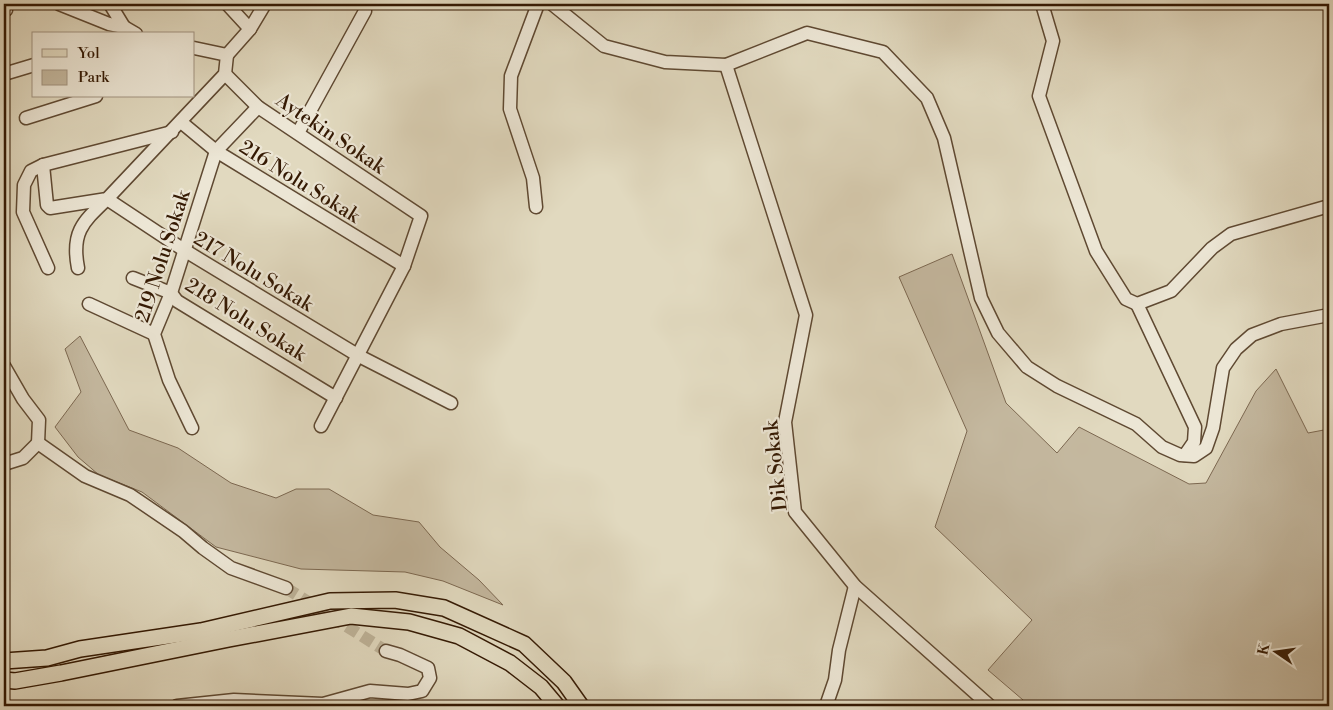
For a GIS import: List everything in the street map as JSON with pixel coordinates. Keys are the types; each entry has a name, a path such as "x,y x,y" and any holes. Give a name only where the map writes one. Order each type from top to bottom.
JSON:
{"main road":[{"path":"4,661 47,658 80,649 201,630 330,601 395,600 444,608 524,644 564,682 581,706"},
{"path":"4,680 15,681 61,673 351,616 408,622 459,636 510,663 541,687 557,706"}],"street":[{"path":"59,4 109,24 124,27 133,32"},
{"path":"110,4 124,27"},
{"path":"227,4 250,29"},
{"path":"78,268 76,239 84,221 225,74 227,55 250,29 265,4"},
{"path":"298,134 365,11 364,4"},
{"path":"536,207 533,178 510,109 511,76 538,4"},
{"path":"552,4 604,46 665,62 726,65 807,33 883,52 927,98 944,138 981,298 998,333 1027,367 1049,382 1136,424 1162,447 1180,455 1194,456 1206,448 1215,419 1223,368 1236,349 1252,335 1281,324 1329,315"},
{"path":"1042,4 1053,41 1039,96 1096,251 1126,299 1137,304 1195,427 1194,442 1186,456"},
{"path":"195,48 227,55"},
{"name":"Dik Sokak","path":"726,65 806,315 785,422 795,512 855,586 990,706"},
{"path":"4,74 32,66"},
{"name":"Aytekin Sokak","path":"225,74 258,106 422,216 404,266"},
{"path":"195,89 209,91"},
{"path":"26,118 90,98"},
{"name":"219 Nolu Sokak","path":"192,428 168,380 154,334 171,293 216,151 258,106"},
{"path":"48,268 23,212 24,185 31,171 43,165 176,127"},
{"name":"216 Nolu Sokak","path":"176,127 404,266"},
{"path":"43,165 47,205 50,208 107,199"},
{"name":"217 Nolu Sokak","path":"107,199 184,250 358,356 451,403"},
{"path":"1137,304 1171,291 1212,248 1231,234 1329,206"},
{"path":"321,426 404,266"},
{"name":"218 Nolu Sokak","path":"133,278 171,293 177,301 336,398"},
{"path":"89,304 154,334"},
{"path":"4,366 23,399 39,420 38,443 22,458 4,464"},
{"path":"38,443 85,476 130,495 183,531 230,568 286,588"},
{"path":"826,706 835,680 838,650 855,586"},
{"path":"177,706 234,700 324,704 370,691 408,694 422,691 430,678 428,668 400,655 386,651"}],"green space":[{"path":"952,254 1006,403 1057,453 1079,427 1189,484 1206,483 1256,391 1276,369 1308,433 1329,429 1329,706 1030,706 988,670 1032,620 935,527 967,431 899,277"},
{"path":"80,336 129,430 178,448 231,483 276,498 296,489 329,489 373,515 419,522 440,547 479,580 503,605 443,581 405,572 301,569 216,547 142,492 99,475 78,457 55,427 81,392 65,349"}],"tunnel":[{"path":"286,588 386,651"}]}
